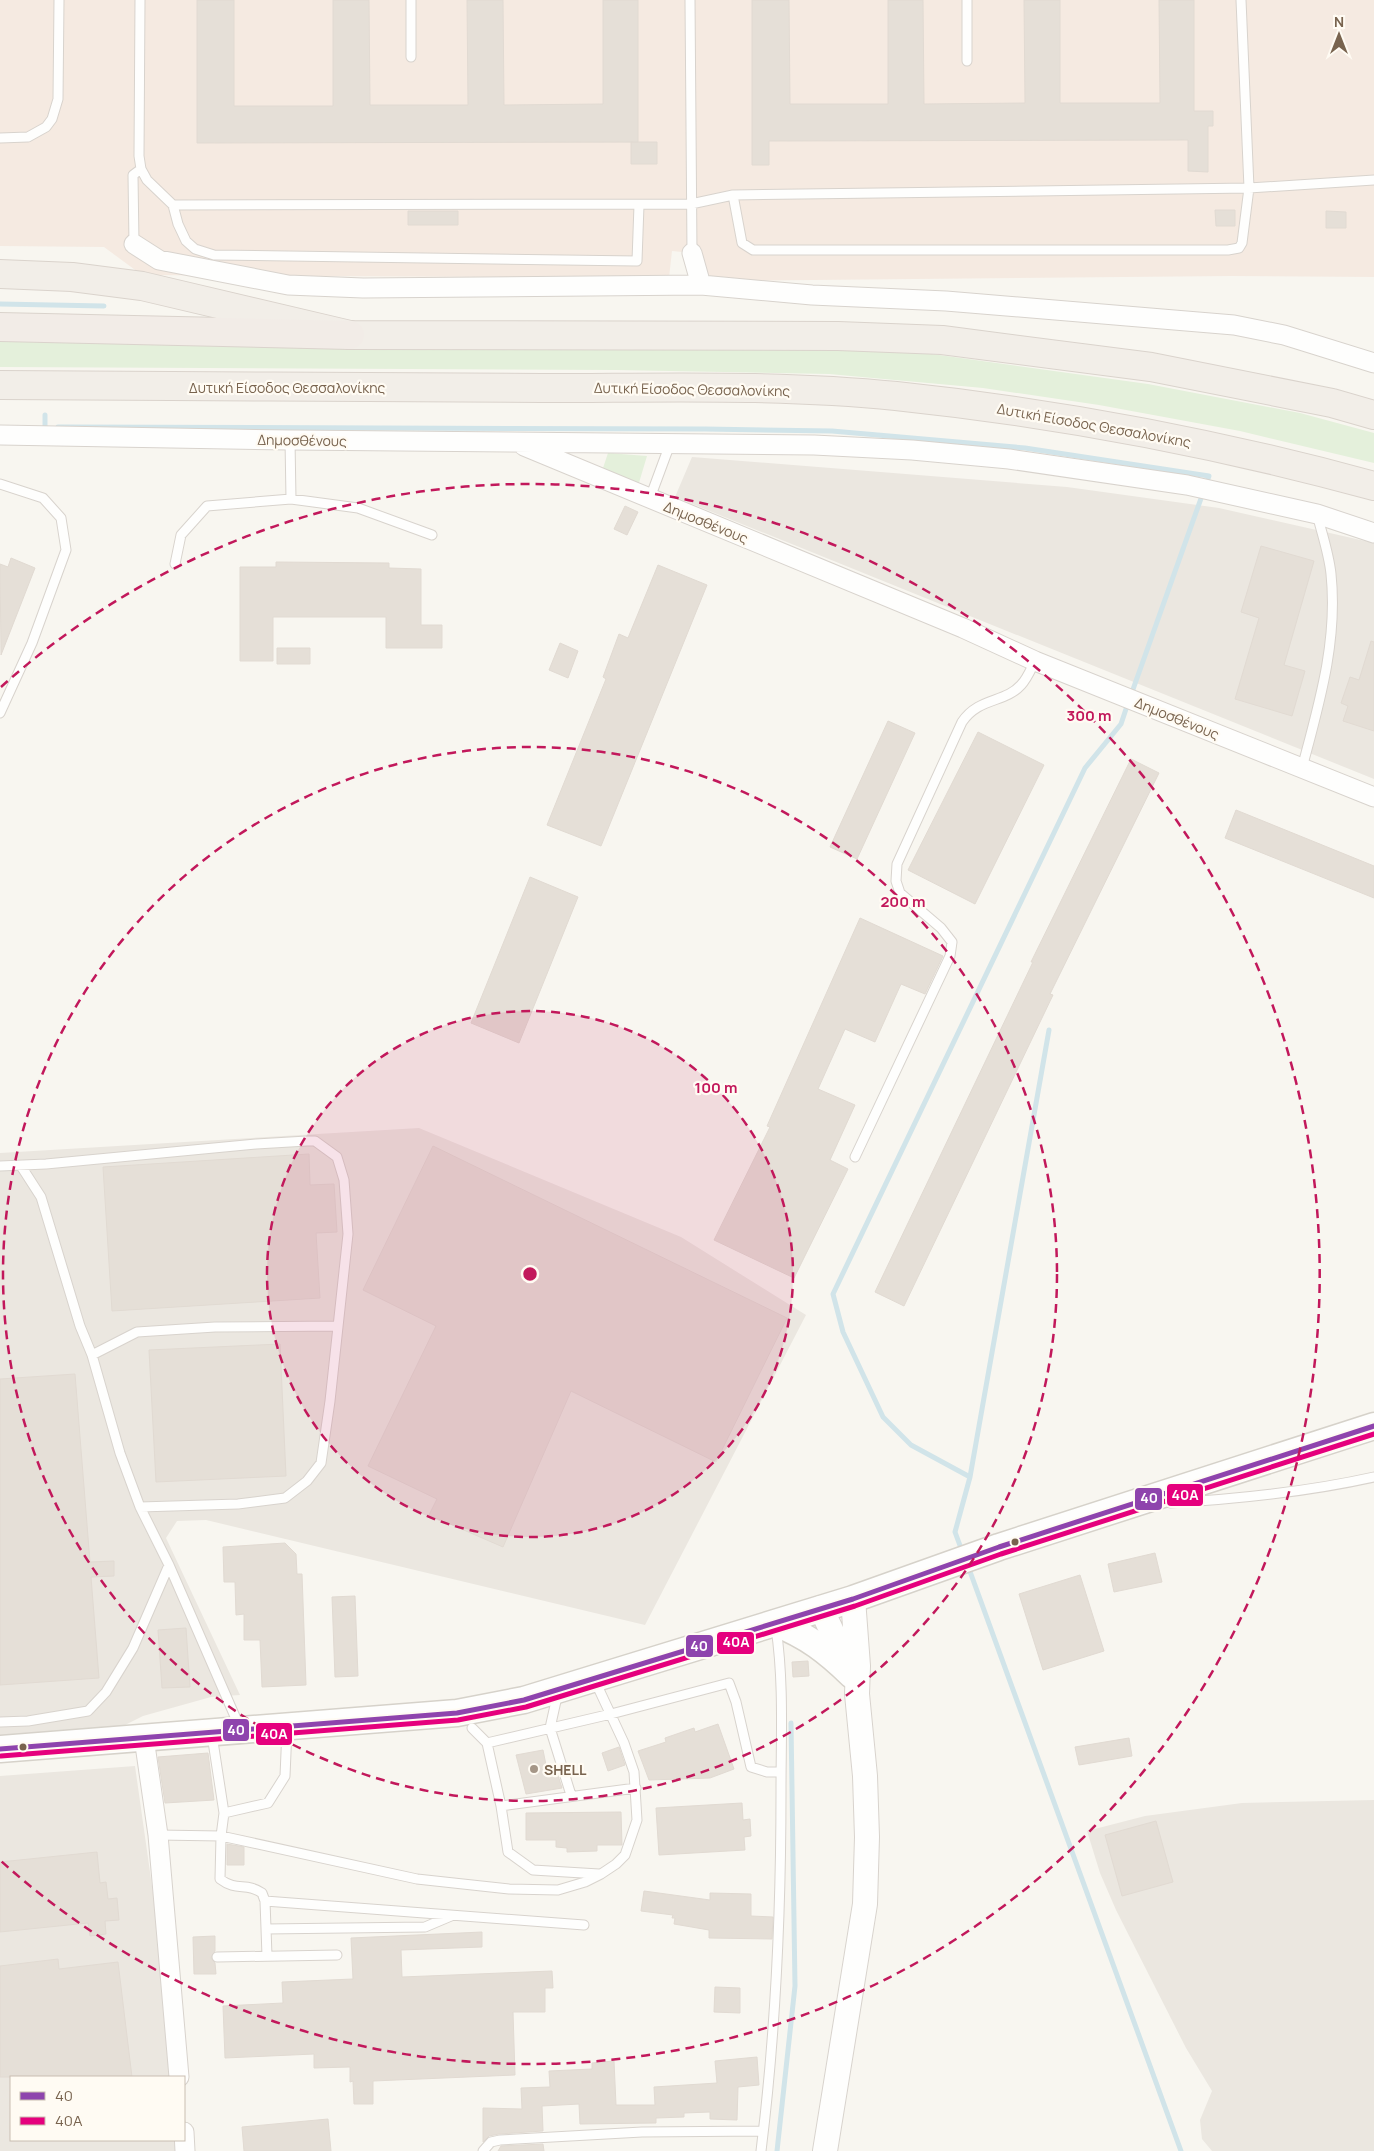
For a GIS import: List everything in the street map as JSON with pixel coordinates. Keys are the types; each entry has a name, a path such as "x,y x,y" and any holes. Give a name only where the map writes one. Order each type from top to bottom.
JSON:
{"highway":[{"path":"0,274 72,277 142,286 350,335"},
{"path":"0,327 350,335 838,336 942,340 1151,367 1332,403 1374,415"},
{"name":"Δυτική Είσοδος Θεσσαλονίκης","path":"0,386 736,388 894,396 1017,411 1175,437 1312,469 1374,486"}],"main road":[{"path":"0,1749 457,1713 524,1700 853,1599 998,1547 1374,1426"},
{"path":"775,1623 799,1633 821,1646 855,1685"}],"street":[{"path":"134,244 159,260 288,285 362,288 701,285 812,295 946,301 1234,324 1284,335 1374,362"},
{"path":"692,253 701,285"},
{"name":"Δημοσθένους","path":"0,435 516,442 963,628 1035,661 1374,797"},
{"path":"516,442 814,445 912,450 1056,465 1237,496 1317,514 1374,533"},
{"path":"825,2151 866,1904 866,1776 855,1685 858,1666 853,1599"},
{"path":"821,1608 855,1685"},
{"path":"144,1738 158,1835 179,2076"}],"lane":[{"path":"0,138 28,137 46,127 52,118 58,99 59,0"},
{"path":"140,0 139,156 141,169 147,180 173,205 178,224 186,241 195,249 214,255 637,261 639,205"},
{"path":"411,0 411,57"},
{"path":"690,0 692,253"},
{"path":"967,0 967,61"},
{"path":"733,195 742,243 753,250 1228,250 1238,248 1242,243 1250,188 1241,0"},
{"path":"134,244 133,175 141,169"},
{"path":"173,205 692,204 733,195 1250,188 1374,180"},
{"path":"290,440 290,499"},
{"path":"650,498 670,444"},
{"path":"0,484 43,498 61,518 66,550 32,643 0,714"},
{"path":"175,564 181,535 207,506 290,499 358,508 432,535"},
{"path":"1302,768 1321,696 1332,634 1331,572 1317,514"},
{"path":"855,1157 950,956 952,942 942,928 900,893 896,881 897,864 962,722 977,706 989,703 1020,687 1035,661"},
{"path":"0,1166 21,1166 256,1144 315,1142 337,1157 344,1180 348,1234 321,1463 307,1481 284,1498 238,1504 140,1507"},
{"path":"21,1166 41,1197 80,1326 92,1355 120,1453 140,1507 169,1565 241,1730"},
{"path":"92,1355 137,1332 214,1327 338,1326"},
{"path":"1124,1506 1239,1498 1342,1484 1374,1477"},
{"path":"0,1722 28,1721 88,1711 106,1692 133,1648 169,1565"},
{"path":"761,2151 773,2049 781,1899 780,1667 775,1623"},
{"path":"158,1835 221,1836 417,1879 509,1889 558,1890 601,1874 616,1864 625,1854 637,1820 634,1772 612,1714 594,1678"},
{"path":"487,1743 612,1714 729,1683 736,1702 751,1767 768,1772 781,1772"},
{"path":"559,1689 550,1728 571,1795"},
{"path":"224,1813 268,1803 285,1776 287,1727"},
{"path":"472,1728 487,1743 501,1806 508,1852 533,1870 601,1874"},
{"path":"212,1732 224,1813 221,1836 220,1879 232,1887 247,1887 262,1893 265,1901 267,1956"},
{"path":"501,1806 571,1795 636,1788"},
{"path":"265,1901 584,1925"},
{"path":"266,1929 425,1926 453,1916"},
{"path":"217,1957 337,1955"},
{"path":"483,2151 491,2142 500,2140 642,2132 763,2131"}],"shaded area":[{"path":"0,0 1374,0 1374,277 1231,276 705,281 702,254 672,251 669,278 142,275 104,247 0,246"},
{"path":"692,457 1067,487 1219,508 1374,543 1374,779 675,497"},
{"path":"419,1128 681,1237 806,1315 645,1625 206,1520 177,1521 166,1538 240,1695 211,1697 143,1716 107,1734 0,1745 0,1153"},
{"path":"135,1766 179,2076 10,2076 10,2141 185,2141 185,2120 189,2151 0,2151 0,1776"},
{"path":"1374,1800 1374,2151 1212,2151 1202,2139 1200,2120 1212,2091 1186,2048 1116,1910 1100,1873 1087,1831 1145,1816 1242,1803"}],"green space":[{"path":"0,339 896,349 1148,384 1300,413 1374,433 1374,463 1240,431 1099,405 983,388 829,374 616,370 0,367"},
{"path":"608,453 647,456 638,486 602,471"}],"building":[{"path":"197,0 234,0 234,106 333,106 333,0 369,0 370,105 468,105 467,0 503,0 504,105 603,104 603,0 638,0 638,142 197,143"},
{"path":"752,0 789,0 790,104 888,104 888,0 923,0 924,104 1025,103 1024,0 1060,0 1060,103 1160,103 1159,0 1194,0 1194,111 1213,111 1213,126 1208,126 1208,172 1188,171 1188,140 769,141 769,165 752,165"},
{"path":"631,142 657,142 657,164 631,164"},
{"path":"1215,210 1235,210 1235,226 1216,226"},
{"path":"408,211 458,211 458,225 408,225"},
{"path":"1326,211 1346,212 1346,228 1326,228"},
{"path":"625,506 638,512 627,535 614,529"},
{"path":"1261,546 1314,561 1284,665 1305,671 1292,716 1235,699 1259,618 1241,612"},
{"path":"11,558 35,568 1,655 0,564 8,567"},
{"path":"276,562 389,563 389,568 421,569 421,625 442,625 442,648 386,648 386,617 273,617 273,661 240,661 240,567 276,567"},
{"path":"658,565 707,585 601,846 547,825 606,679 603,677 619,634 628,638"},
{"path":"1371,641 1374,642 1374,731 1343,721 1348,706 1341,703 1350,677 1359,680"},
{"path":"560,643 578,651 568,678 549,670"},
{"path":"277,648 310,648 310,664 277,664"},
{"path":"888,721 915,733 857,859 830,847"},
{"path":"978,732 1044,765 975,904 908,870"},
{"path":"1131,759 1159,773 1050,994 1053,995 904,1306 875,1292 1033,962 1031,962"},
{"path":"1236,810 1374,866 1374,898 1225,838"},
{"path":"530,877 578,897 519,1043 471,1023"},
{"path":"860,918 943,956 925,994 901,984 875,1042 845,1029 818,1089 855,1105 830,1160 848,1169 794,1278 714,1240 770,1127 767,1126"},
{"path":"433,1146 787,1318 716,1462 571,1391 503,1547 429,1515 437,1499 368,1466 436,1326 363,1290"},
{"path":"309,1154 310,1185 334,1184 337,1232 316,1233 320,1298 112,1311 103,1167"},
{"path":"280,1344 286,1476 156,1482 149,1350"},
{"path":"75,1374 90,1562 114,1561 114,1576 91,1577 99,1678 0,1685 0,1379"},
{"path":"285,1543 296,1554 297,1574 302,1574 306,1685 262,1687 260,1640 244,1640 244,1614 236,1615 235,1582 224,1582 223,1547"},
{"path":"1155,1553 1162,1582 1114,1592 1108,1564"},
{"path":"1080,1575 1104,1651 1043,1670 1019,1594"},
{"path":"355,1596 358,1676 335,1677 332,1597"},
{"path":"186,1628 190,1687 162,1688 158,1630"},
{"path":"808,1661 809,1676 793,1677 792,1662"},
{"path":"718,1724 734,1769 710,1778 649,1780 638,1751 666,1742 665,1738 694,1728 695,1732"},
{"path":"1129,1738 1132,1756 1079,1765 1075,1747"},
{"path":"619,1747 625,1765 608,1771 602,1753"},
{"path":"543,1750 547,1770 556,1769 562,1788 526,1794 516,1755"},
{"path":"208,1753 214,1800 165,1803 158,1757"},
{"path":"742,1803 743,1820 750,1819 751,1836 744,1837 745,1850 659,1855 656,1808"},
{"path":"621,1812 622,1845 597,1845 597,1851 567,1852 567,1848 556,1847 556,1840 526,1840 526,1813"},
{"path":"1156,1821 1173,1882 1122,1896 1105,1835"},
{"path":"227,1844 244,1847 244,1865 227,1865"},
{"path":"97,1852 100,1883 106,1882 108,1899 117,1898 119,1920 105,1921 106,1934 90,1936 88,1923 0,1932 0,1862"},
{"path":"644,1891 710,1900 710,1893 751,1894 751,1916 773,1917 772,1939 709,1938 709,1930 674,1924 675,1918 672,1918 673,1915 641,1911"},
{"path":"482,1932 482,1947 401,1950 402,1977 552,1971 553,1988 545,1988 545,2012 513,2012 515,2075 373,2081 373,2104 354,2104 353,2081 350,2082 350,2067 314,2068 314,2054 225,2058 223,2006 283,2003 282,1982 353,1979 351,1938"},
{"path":"215,1936 215,1951 211,1958 215,1963 216,1974 194,1974 193,1937"},
{"path":"58,1959 59,1969 118,1962 132,2076 0,2077 0,1966"},
{"path":"715,1987 740,1988 740,2013 714,2012"},
{"path":"757,2057 759,2085 738,2087 737,2120 710,2119 710,2112 684,2113 684,2117 656,2118 656,2123 580,2124 579,2104 542,2106 543,2131 499,2134 489,2136 483,2142 483,2108 522,2109 521,2088 550,2087 549,2071 592,2069 592,2063 614,2061 616,2105 655,2105 654,2087 717,2083 715,2061"},
{"path":"328,2119 331,2151 244,2151 242,2127"},
{"path":"543,2144 544,2151 498,2151 501,2146"}],"waterway":[{"path":"0,304 104,306"},
{"path":"45,415 45,427"},
{"path":"58,427 832,431 1025,448 1209,476 1131,695"},
{"path":"962,1551 955,1532 970,1477 911,1445 883,1417 843,1332 833,1294 1085,768 1121,724 1128,703"},
{"path":"970,1477 1049,1030"},
{"path":"968,1566 1181,2151"},
{"path":"777,2151 795,1986 791,1723"}],"transit line":[{"name":"40","path":"0,1749 457,1713 524,1700 853,1599 999,1547 1374,1426"},
{"name":"40Α","path":"1,1756 458,1720 526,1707 855,1606 1001,1554 1374,1434"}],"place":[{"name":"SHELL","path":"534,1769"}]}
